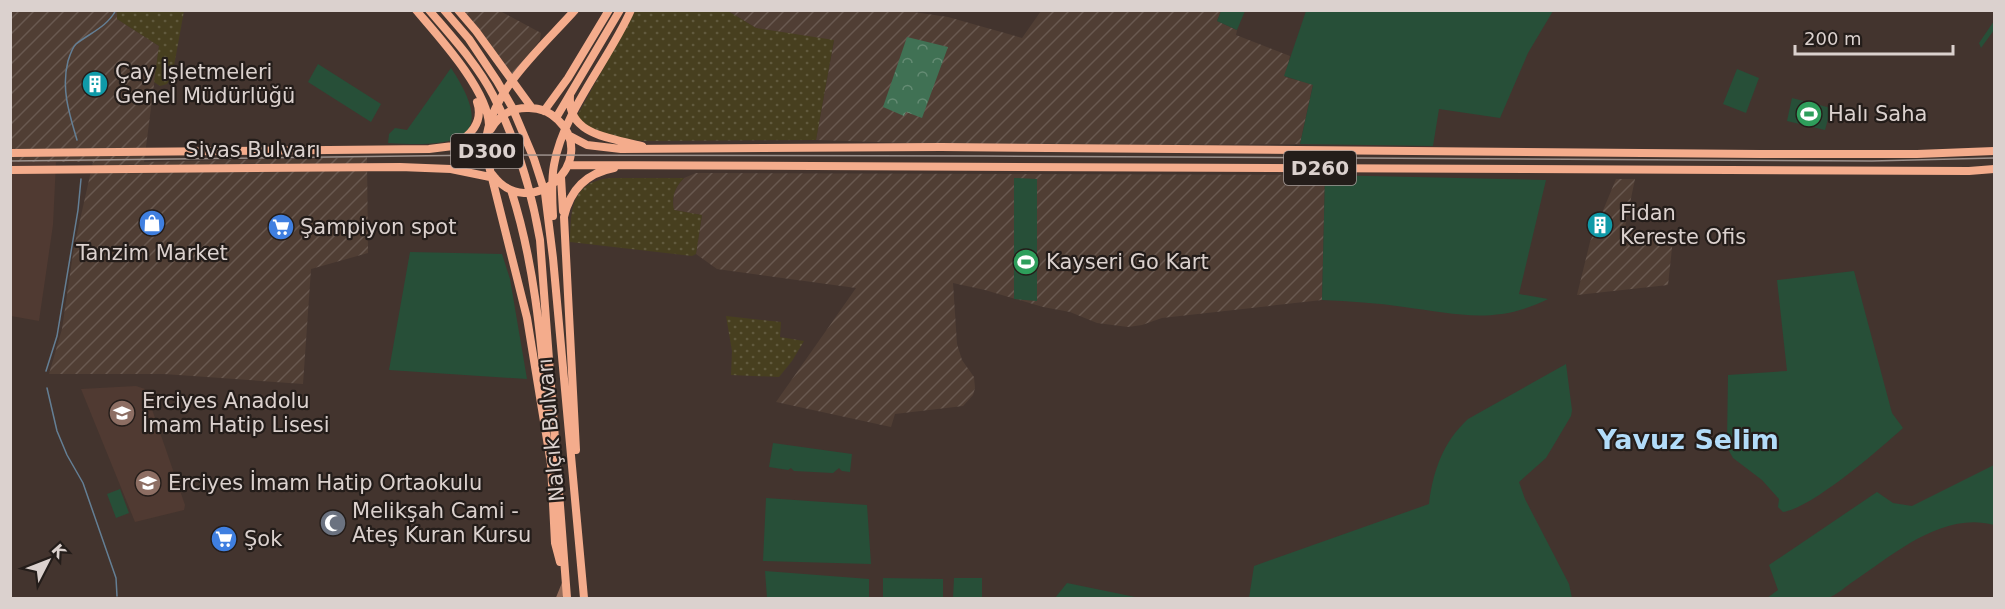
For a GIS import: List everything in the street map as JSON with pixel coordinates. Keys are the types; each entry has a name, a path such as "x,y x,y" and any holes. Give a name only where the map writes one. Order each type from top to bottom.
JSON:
{"highway":[{"path":"416,10 465,70 481,97 489,121 486,160 495,178 511,190 533,193 553,185 568,165 570,150 568,135"},
{"name":"Nalçık Bulvarı","path":"429,10 464,51 492,94 518,150 533,202 540,240 567,598"},
{"path":"444,10 468,39 512,107 534,159 545,193 553,258"},
{"path":"458,10 532,108"},
{"name":"D300","path":"551,464 527,318 488,162 487,136 492,115 505,90 575,10"},
{"name":"D300","path":"544,111 609,10"},
{"path":"556,118 620,10"},
{"name":"D300","path":"553,258 552,186 556,155 573,115 629,13"},
{"path":"444,148 467,137 478,119 478,105 465,70"},
{"path":"570,94 571,112 582,127 596,134 651,148"},
{"path":"487,138 492,126 506,113 514,109 532,108 544,111 556,118 576,142 592,147 651,148"},
{"name":"Sivas Bulvarı","path":"10,153 444,148 487,138"},
{"name":"D260","path":"651,148 940,147 1760,154 1917,154 1995,151"},
{"path":"568,165 646,165"},
{"path":"564,220 571,197 587,178 610,168 646,165"},
{"name":"D260","path":"646,165 1994,170"},
{"name":"Sivas Bulvarı","path":"10,170 400,167 451,169 495,178"},
{"path":"561,177 574,388 576,446 574,480"},
{"path":"511,190 522,224 533,289 546,393 555,543 565,582"},
{"name":"Nalçık Bulvarı","path":"553,258 584,598"}],"street":[{"path":"559,598 565,582"}],"shaded area":[{"path":"11,11 117,11 117,19 159,46 144,162 367,157 368,253 311,269 303,384 164,374 49,374 62,329 74,247 93,162 11,162"},
{"path":"460,11 500,11 541,33 540,40 513,75"},
{"path":"728,11 907,11 948,17 1022,38 1041,11 1221,11 1217,21 1237,30 1236,35 1290,56 1285,77 1313,84 1300,144 937,144 816,140 834,41 756,28"},
{"path":"10,162 56,162 53,225 39,321 11,316"},
{"path":"696,173 1325,175 1322,300 1162,318 1128,327 1097,323 1070,312 953,283 957,344 962,360 974,377 973,395 963,406 895,414 891,427 776,402 856,288 717,269 696,254 702,215 674,210 673,206 674,193 678,185 684,178"},
{"path":"1616,179 1635,179 1625,227 1673,239 1668,285 1577,295 1590,242"},
{"path":"136,386 145,389 185,505 184,510 135,522 81,389"}],"green space":[{"path":"1306,10 1553,11 1528,53 1500,118 1439,109 1433,146 1300,144 1313,85 1284,76"},
{"path":"1221,11 1245,11 1237,30 1217,21"},
{"path":"1994,21 1994,30 1981,48 1979,43"},
{"path":"907,37 948,47 922,118 906,112 904,116 883,107"},
{"path":"318,64 381,104 371,122 308,82"},
{"path":"451,68 465,93 471,112 470,126 463,135 450,141 432,144 388,143 389,134 395,128 407,130"},
{"path":"1737,69 1759,78 1746,113 1723,104"},
{"name":"Halı Saha","path":"1792,98 1831,108 1825,130 1787,121"},
{"path":"1325,175 1546,180 1519,294 1548,299 1529,307 1494,315 1459,314 1373,303 1322,300"},
{"name":"Kayseri Go Kart","path":"1014,178 1037,179 1037,301 1014,299"},
{"path":"410,252 502,254 510,279 527,379 389,370"},
{"path":"1854,271 1892,413 1903,428 1863,463 1828,489 1796,508 1783,512 1778,507 1779,499 1762,480 1733,458 1728,449 1728,375 1787,371 1777,280"},
{"path":"1566,364 1571,416 1546,458 1519,482 1525,499 1569,584 1572,598 1249,598 1254,566 1429,504 1433,480 1441,458 1459,428 1468,419"},
{"path":"773,443 852,454 850,472 839,468 833,473 769,467"},
{"path":"1994,465 1994,525 1975,522 1938,529 1902,548 1827,598 1807,600 1767,598 1778,590 1769,565 1877,492 1893,503 1912,506"},
{"path":"120,489 129,513 116,518 107,494"},
{"path":"766,498 867,505 871,564 763,561"},
{"path":"765,571 869,579 869,598 767,598"},
{"path":"883,578 943,579 943,598 883,598"},
{"path":"954,578 982,578 982,598 953,598"},
{"path":"1067,583 1140,598 1055,598"}],"sand":[{"path":"117,11 184,11 172,77 167,84 160,86 154,82 159,46 117,19"},
{"path":"635,11 728,11 756,28 834,40 816,140 642,141 616,137 587,127 577,116"},
{"path":"609,178 684,178 674,193 673,206 674,210 702,215 696,254 692,256 570,242 572,209 575,200 587,186"},
{"path":"726,316 781,322 780,337 804,341 779,377 731,375 732,351"}],"waterway":[{"path":"77,140 66,91 68,61 76,44 103,25 116,10"},
{"path":"46,371 57,336 81,179"},
{"path":"47,388 57,431 83,483 116,578 117,596"}],"tram line":[{"path":"10,161 485,155 1872,161 1994,158"}],"place":[{"name":"Çay İşletmeleri Genel Müdürlüğü","path":"95,84"},
{"name":"Halı Saha","path":"1809,114"},
{"name":"Tanzim Market","path":"152,223"},
{"name":"Fidan Kereste Ofis","path":"1600,225"},
{"name":"Şampiyon spot","path":"281,227"},
{"name":"Kayseri Go Kart","path":"1026,262"},
{"name":"Erciyes Anadolu İmam Hatip Lisesi","path":"122,413"},
{"name":"Erciyes İmam Hatip Ortaokulu","path":"148,483"},
{"name":"Melikşah Cami - Ateş Kuran Kursu","path":"333,523"},
{"name":"Şok","path":"224,539"}],"district":[{"name":"Yavuz Selim","path":"1688,440"}]}
